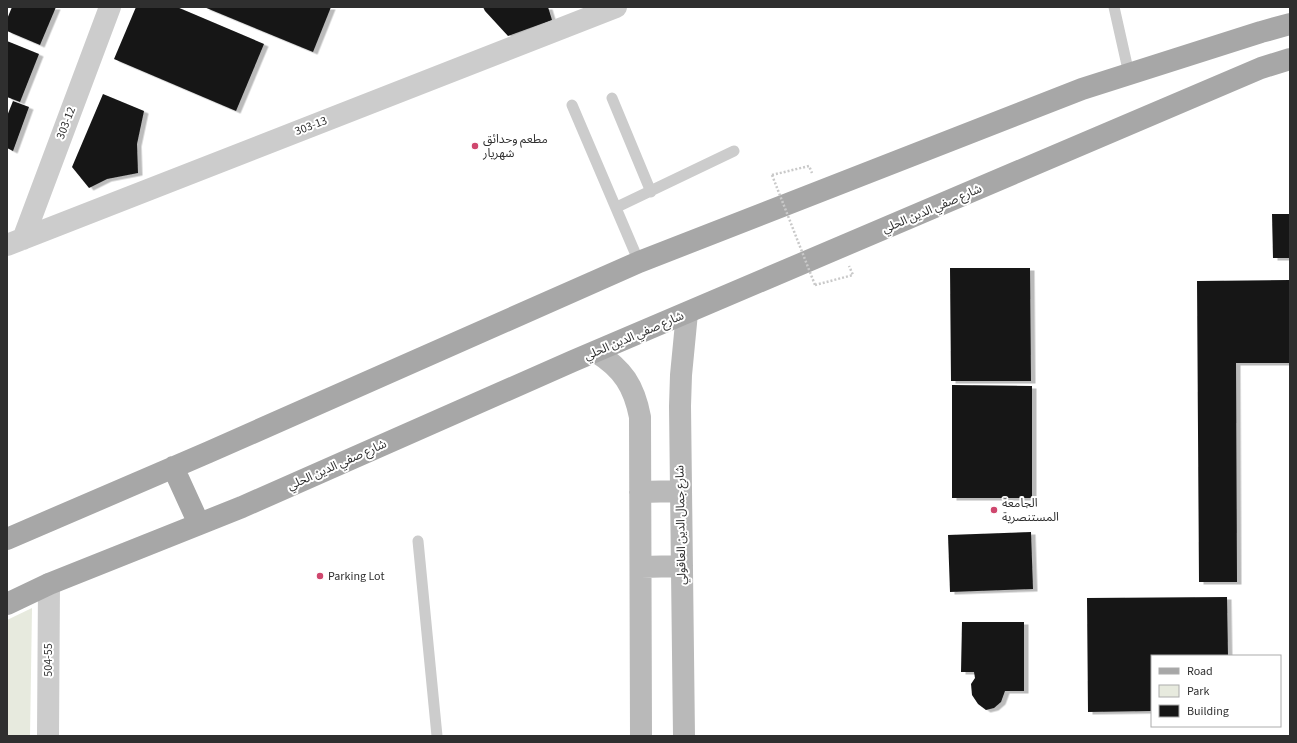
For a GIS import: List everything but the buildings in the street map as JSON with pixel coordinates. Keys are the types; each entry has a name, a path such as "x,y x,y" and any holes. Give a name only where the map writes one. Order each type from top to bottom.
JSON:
{"main road":[{"path":"7,539 639,262 1082,90 1290,24"},
{"name":"شارع صفي الدين الحلي","path":"7,604 49,584 242,507 596,352 1261,68 1290,59"},
{"path":"173,467 198,524"}],"street":[{"name":"303-12","path":"15,242 110,7"},
{"name":"303-13","path":"15,242 616,7"},
{"path":"1261,32 1290,13"},
{"name":"شارع صفي الدين الحلي","path":"1261,68 1290,67"},
{"name":"شارع جمال الدين العاقولي","path":"684,736 681,375 687,313"},
{"path":"596,352 610,361 622,372 631,386 637,401 640,417 641,736"},
{"path":"640,492 681,490"},
{"path":"641,567 682,566"},
{"name":"504-55","path":"48,736 49,584"}],"lane":[{"path":"1114,7 1129,74"},
{"path":"612,98 651,192"},
{"path":"572,105 639,262"},
{"path":"617,208 734,151"},
{"path":"418,541 437,736"}],"path":[{"path":"809,166 772,175 815,285 853,276"}],"green space":[{"path":"32,608 30,736 7,736 7,620"}],"place":[{"name":"مطعم وحدائق شهريار","path":"475,146"},
{"name":"الجامعة المستنصرية","path":"994,510"},
{"name":"Parking Lot","path":"320,576"}]}
